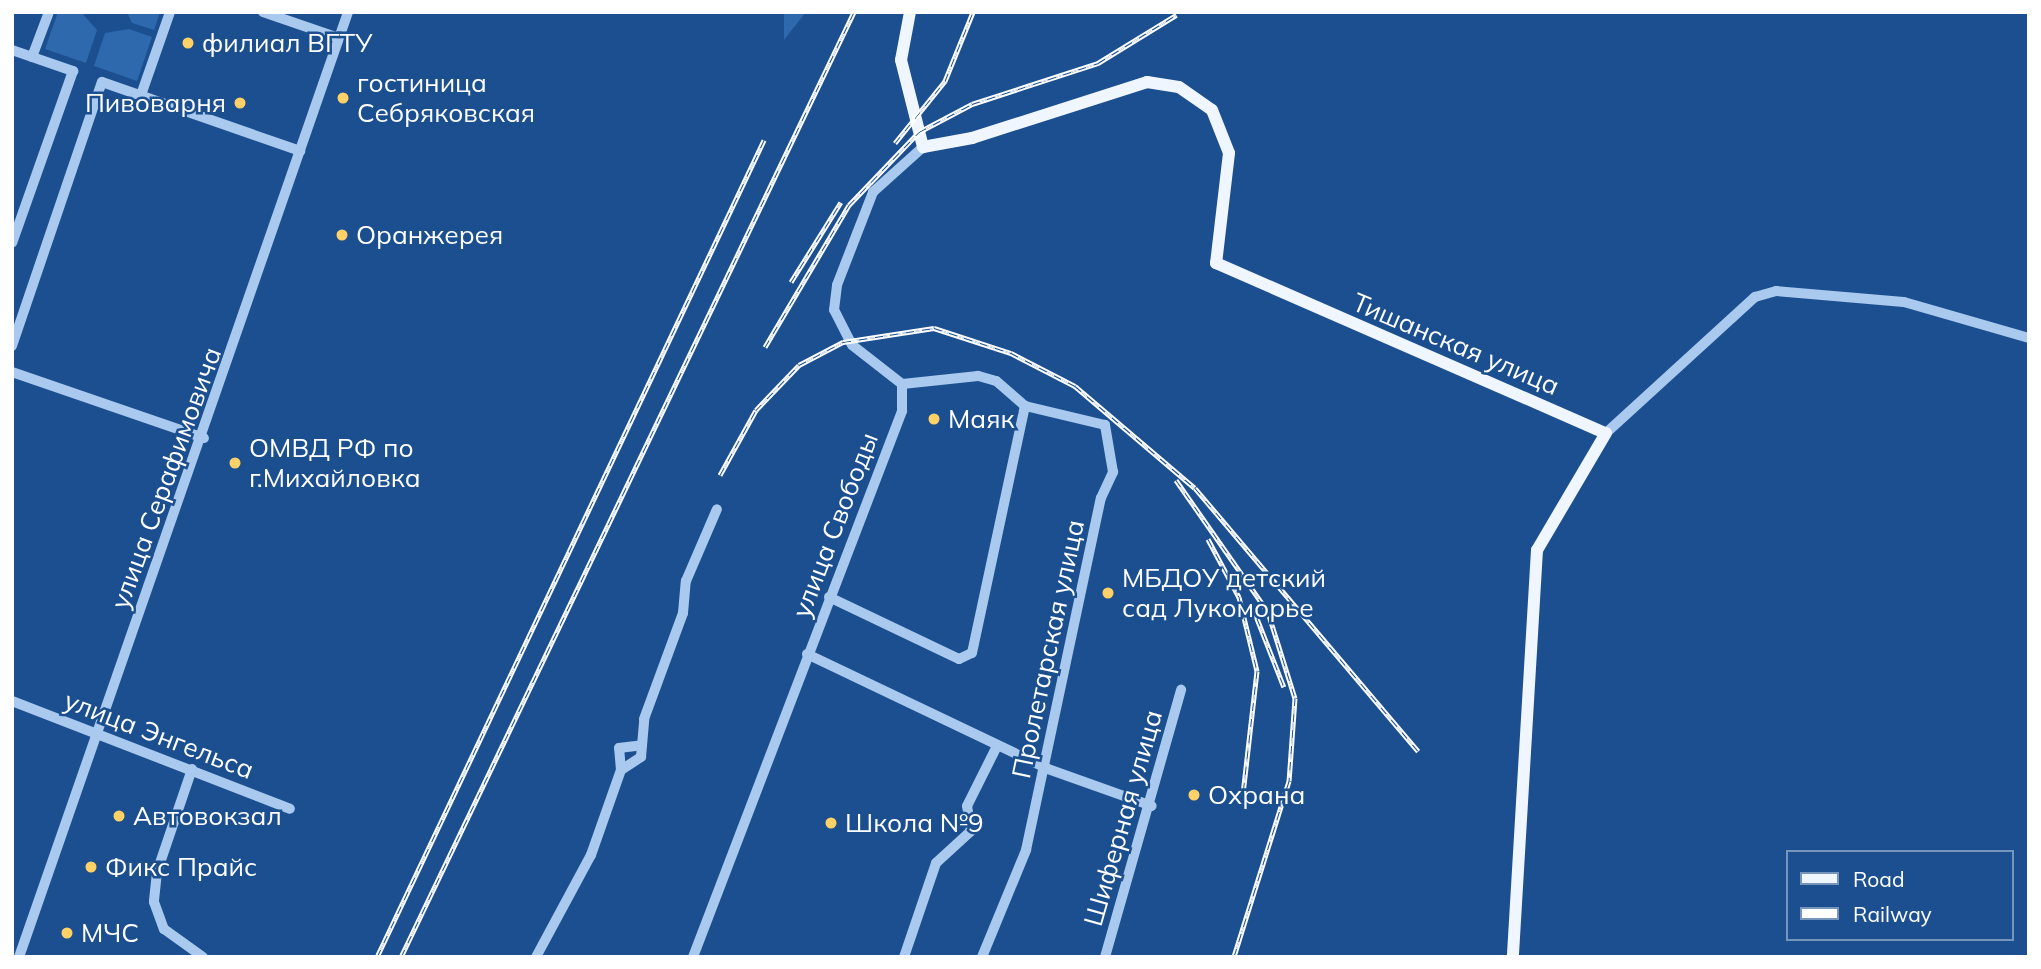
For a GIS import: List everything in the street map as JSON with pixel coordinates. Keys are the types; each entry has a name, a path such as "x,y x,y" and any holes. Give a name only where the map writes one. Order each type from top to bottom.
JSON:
{"main road":[{"path":"910,12 901,60 923,146"},
{"name":"Тишанская улица","path":"923,146 985,135 1147,82 1179,87 1212,110 1229,153 1216,263 1606,433"},
{"path":"1513,957 1537,550 1606,433"}],"street":[{"path":"33,57 49,12"},
{"path":"141,95 170,12"},
{"path":"263,12 340,38"},
{"name":"улица Серафимовича","path":"19,957 97,731 204,438 348,12"},
{"path":"12,50 73,71 12,243"},
{"path":"12,346 102,82 300,151"},
{"path":"829,597 969,658 1025,406 996,381 978,376 902,384 852,345 834,310 837,285 873,192 923,146"},
{"path":"1606,433 1755,297 1776,290 1904,302 2029,338"},
{"path":"12,372 204,438"},
{"name":"улица Свободы","path":"693,957 902,411 902,384"},
{"name":"Пролетарская улица","path":"982,957 1026,850 1048,769 1101,498 1113,472 1105,425 1025,406"},
{"path":"621,770 641,757 644,719 683,613 686,581 717,509"},
{"path":"807,654 1048,769 1152,806"},
{"name":"Шиферная улица","path":"1105,957 1152,806 1181,690"},
{"name":"улица Энгельса","path":"12,701 97,731 290,809"},
{"path":"536,957 591,855 621,770 620,748 642,745"},
{"path":"904,957 936,863 971,831 967,806 997,746"},
{"path":"192,769 157,872 159,922 203,957"}],"shaded area":[{"path":"58,12 81,12 97,30 86,63 45,49"},
{"path":"127,12 160,12 154,30 132,23"},
{"path":"784,12 806,12 784,40"},
{"path":"129,29 152,37 137,81 94,66 105,33"}],"railway":[{"path":"401,957 854,12"},
{"path":"895,143 945,81 973,12"},
{"path":"765,347 849,205 919,132 972,104 1098,63 1176,15"},
{"path":"377,957 764,140"},
{"path":"791,282 841,202"},
{"path":"720,475 756,410 799,365 843,342 934,328 1011,353 1075,386 1195,488 1418,751"},
{"path":"1176,480 1268,612 1295,698 1289,781 1234,957"},
{"path":"1208,539 1239,597 1257,671 1243,794"},
{"path":"1251,603 1284,687"}],"place":[{"name":"филиал ВГТУ","path":"188,43"},
{"name":"гостиница Себряковская","path":"343,98"},
{"name":"Пивоварня","path":"240,103"},
{"name":"Оранжерея","path":"342,235"},
{"name":"Mаяк","path":"934,419"},
{"name":"ОМВД РФ по г.Михайловка","path":"235,463"},
{"name":"МБДОУ детский сад Лукоморье","path":"1108,593"},
{"name":"Охрана","path":"1194,795"},
{"name":"Автовокзал","path":"119,816"},
{"name":"Школа №9","path":"831,823"},
{"name":"Фикс Прайс","path":"91,867"},
{"name":"МЧС","path":"67,933"}]}
